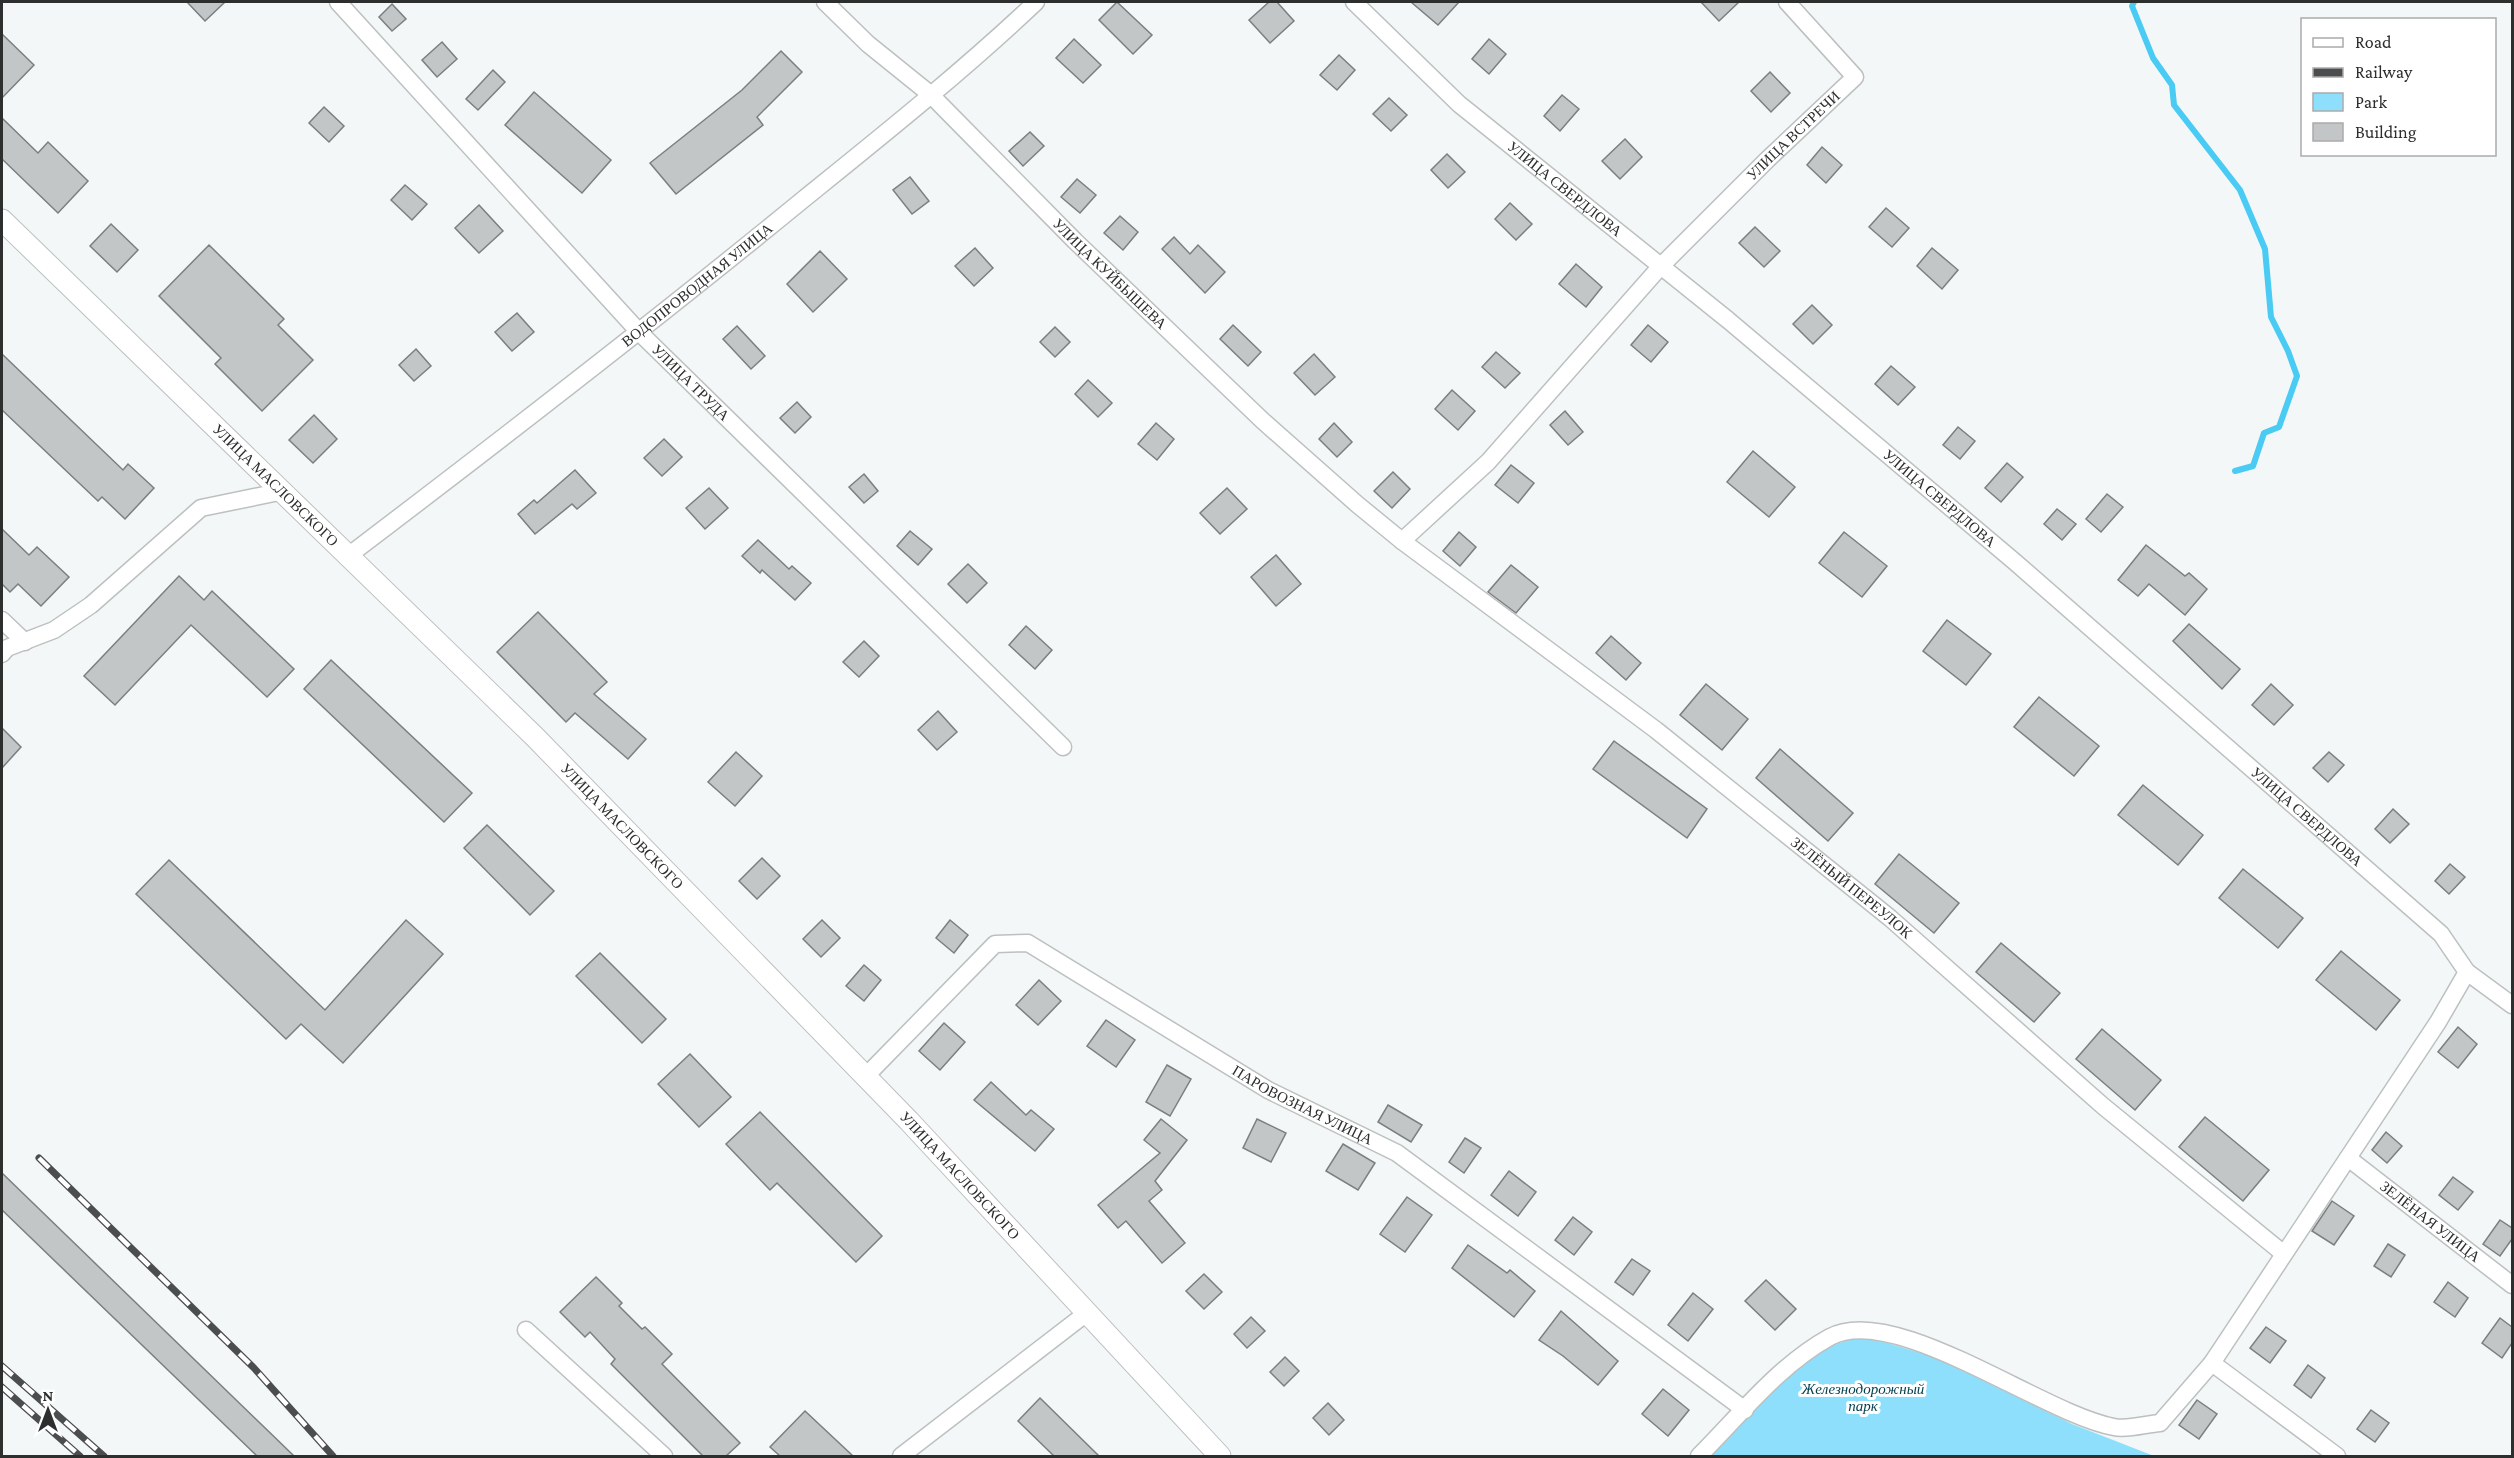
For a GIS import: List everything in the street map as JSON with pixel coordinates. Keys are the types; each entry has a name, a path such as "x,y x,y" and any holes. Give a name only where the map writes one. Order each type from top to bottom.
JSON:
{"street":[{"name":"УЛИЦА КУЙБЫШЕВА","path":"825,2 868,44 930,94 1075,242 1263,421 1402,541"},
{"name":"ВОДОПРОВОДНАЯ УЛИЦА","path":"348,556 640,333 930,94 1036,2"},
{"name":"УЛИЦА СВЕРДЛОВА","path":"1354,2 1459,104 1728,320 2015,562 2441,934 2467,972 2512,1005"},
{"name":"УЛИЦА ВСТРЕЧИ","path":"1660,267 1768,159 1855,77 1787,2"},
{"name":"УЛИЦА ТРУДА","path":"344,4 640,333 1062,747"},
{"name":"УЛИЦА МАСЛОВСКОГО","path":"2,220 284,491 535,737 865,1077 1088,1312 1220,1456"},
{"path":"1402,541 1488,462 1660,267"},
{"path":"2,654 7,648 54,630 91,605 201,508 284,491"},
{"name":"ЗЕЛЁНЫЙ ПЕРЕУЛОК","path":"1402,541 1656,730 1890,918 2103,1106 2284,1254"},
{"path":"2,620 25,642"},
{"name":"ПАРОВОЗНАЯ УЛИЦА","path":"865,1077 995,944 1028,943 1268,1090 1397,1153 1745,1410"},
{"path":"1700,1456 1795,1359 1832,1336 1857,1329 1916,1341 2074,1414 2116,1428 2160,1423 2212,1362 2438,1022 2467,972"},
{"name":"ЗЕЛЁНАЯ УЛИЦА","path":"2348,1158 2512,1285"},
{"path":"901,1456 1088,1312"},
{"path":"526,1330 664,1456"},
{"path":"2212,1362 2337,1456"}],"green space":[{"name":"Железнодорожный парк","path":"1864,1336 1937,1358 2072,1424 2154,1456 1709,1456 1797,1367 1828,1346"}],"building":[{"path":"187,2 225,2 205,21"},
{"path":"1117,2 1152,35 1133,54 1099,20"},
{"path":"1269,2 1277,2 1294,21 1270,43 1249,20"},
{"path":"1411,2 1459,2 1438,25"},
{"path":"1701,2 1739,2 1719,21"},
{"path":"392,4 406,19 392,31 379,17"},
{"path":"2,34 34,65 2,98"},
{"path":"1074,39 1101,65 1083,83 1056,58"},
{"path":"1489,39 1506,54 1489,74 1472,59"},
{"path":"442,42 457,59 437,77 422,60"},
{"path":"781,51 802,72 757,117 763,125 676,194 650,163 742,90"},
{"path":"1339,55 1355,70 1337,90 1320,75"},
{"path":"493,70 505,82 478,110 466,99"},
{"path":"1770,72 1790,93 1771,112 1751,91"},
{"path":"534,92 611,160 582,193 505,125"},
{"path":"1562,95 1579,109 1560,131 1544,116"},
{"path":"1389,98 1407,115 1391,131 1373,114"},
{"path":"324,107 344,126 329,142 309,123"},
{"path":"2,118 38,153 48,142 88,181 58,213 2,159"},
{"path":"1030,132 1044,146 1023,166 1009,151"},
{"path":"1625,139 1642,157 1620,179 1602,161"},
{"path":"1822,147 1842,165 1826,183 1807,165"},
{"path":"1447,154 1465,172 1448,188 1431,170"},
{"path":"910,177 929,201 912,214 893,190"},
{"path":"1077,179 1096,195 1080,213 1061,197"},
{"path":"405,185 427,204 412,220 391,200"},
{"path":"1510,203 1532,224 1516,240 1495,219"},
{"path":"479,205 503,231 479,253 455,228"},
{"path":"1886,208 1909,228 1892,247 1869,227"},
{"path":"1120,216 1138,232 1123,250 1104,233"},
{"path":"111,224 138,250 117,272 90,246"},
{"path":"1755,227 1780,251 1764,267 1739,243"},
{"path":"1174,237 1190,254 1198,245 1225,272 1205,293 1162,249"},
{"path":"209,245 284,319 278,325 313,360 262,411 215,364 221,358 159,296"},
{"path":"975,248 993,268 974,286 955,266"},
{"path":"1932,248 1958,270 1942,289 1917,266"},
{"path":"820,251 847,279 813,312 787,284"},
{"path":"1576,264 1602,287 1586,307 1559,284"},
{"path":"1812,305 1832,325 1813,344 1793,324"},
{"path":"517,313 534,332 512,351 495,332"},
{"path":"1233,325 1261,352 1248,366 1220,339"},
{"path":"1648,325 1668,342 1651,362 1631,345"},
{"path":"737,326 765,356 751,369 723,339"},
{"path":"1055,327 1070,342 1055,357 1040,342"},
{"path":"416,349 431,366 414,381 399,365"},
{"path":"1496,352 1520,373 1505,388 1482,367"},
{"path":"2,354 123,470 128,464 154,488 125,519 102,497 98,501 2,410"},
{"path":"1314,354 1335,377 1315,395 1294,373"},
{"path":"1891,366 1915,387 1898,405 1875,384"},
{"path":"1088,380 1112,403 1098,417 1075,394"},
{"path":"1452,390 1475,411 1458,430 1435,409"},
{"path":"797,402 811,417 795,433 780,418"},
{"path":"1565,411 1583,432 1568,445 1550,425"},
{"path":"314,415 337,439 313,463 289,440"},
{"path":"1156,423 1174,439 1157,460 1138,444"},
{"path":"1334,423 1352,442 1337,457 1319,439"},
{"path":"1958,427 1975,441 1960,459 1943,445"},
{"path":"664,439 682,457 662,476 644,458"},
{"path":"1753,451 1795,487 1769,517 1727,482"},
{"path":"2007,463 2023,477 2001,502 1985,488"},
{"path":"1511,465 1534,483 1518,503 1495,485"},
{"path":"575,470 596,493 577,509 572,504 535,534 518,514 534,500 537,503"},
{"path":"1393,472 1410,489 1392,508 1374,491"},
{"path":"864,474 878,491 864,503 849,487"},
{"path":"709,488 728,508 705,529 686,508"},
{"path":"1227,488 1247,509 1220,534 1200,513"},
{"path":"2107,494 2123,507 2101,532 2086,519"},
{"path":"2057,509 2076,524 2062,540 2044,524"},
{"path":"2,529 29,555 37,547 69,577 41,606 18,584 10,592 2,584"},
{"path":"910,531 932,549 918,565 897,546"},
{"path":"1459,532 1476,547 1460,566 1443,551"},
{"path":"1844,532 1887,566 1862,597 1819,563"},
{"path":"758,540 789,569 792,566 811,583 795,600 762,570 760,573 742,556"},
{"path":"2146,545 2185,576 2189,573 2207,589 2185,615 2149,584 2138,596 2118,580"},
{"path":"1276,555 1301,584 1276,606 1251,577"},
{"path":"968,564 987,583 967,603 948,584"},
{"path":"1511,565 1538,587 1516,613 1488,592"},
{"path":"179,576 204,600 212,591 294,669 267,697 191,625 115,705 84,676"},
{"path":"538,612 607,682 594,694 646,739 628,759 575,713 566,722 497,652"},
{"path":"1947,620 1991,654 1966,685 1923,651"},
{"path":"2189,624 2240,669 2222,689 2173,641"},
{"path":"1026,626 1052,650 1035,669 1009,645"},
{"path":"1611,636 1641,663 1626,680 1596,653"},
{"path":"864,641 879,656 859,677 843,662"},
{"path":"331,660 472,793 444,822 304,689"},
{"path":"1706,684 1748,719 1722,750 1680,715"},
{"path":"2271,684 2293,705 2274,725 2252,705"},
{"path":"2039,697 2099,746 2074,776 2014,727"},
{"path":"938,711 957,732 937,750 918,730"},
{"path":"2,728 21,747 2,768"},
{"path":"1614,741 1707,809 1687,838 1593,769"},
{"path":"1780,749 1853,813 1828,841 1756,778"},
{"path":"736,752 762,776 735,806 708,782"},
{"path":"2329,752 2344,765 2328,782 2313,768"},
{"path":"2143,785 2203,835 2178,865 2118,815"},
{"path":"2393,809 2409,824 2390,843 2375,829"},
{"path":"487,825 554,891 530,915 464,848"},
{"path":"1899,854 1959,903 1934,933 1875,884"},
{"path":"762,858 780,876 757,899 739,881"},
{"path":"169,860 325,1010 406,920 443,954 343,1063 301,1024 286,1039 136,894"},
{"path":"2450,864 2465,877 2449,894 2435,881"},
{"path":"2243,869 2303,918 2278,948 2219,898"},
{"path":"822,920 840,938 821,957 803,939"},
{"path":"950,920 968,935 954,953 936,938"},
{"path":"2001,943 2060,993 2034,1022 1976,972"},
{"path":"2341,951 2400,1000 2376,1030 2316,980"},
{"path":"600,953 666,1019 642,1043 576,976"},
{"path":"864,965 881,980 864,1001 846,986"},
{"path":"1039,980 1061,1001 1038,1025 1016,1005"},
{"path":"1106,1020 1135,1040 1116,1067 1087,1046"},
{"path":"944,1023 965,1042 940,1070 919,1051"},
{"path":"2458,1027 2477,1044 2458,1068 2438,1052"},
{"path":"2102,1029 2161,1080 2135,1110 2076,1059"},
{"path":"690,1054 731,1097 699,1127 658,1084"},
{"path":"1167,1065 1191,1079 1170,1116 1146,1102"},
{"path":"991,1082 1026,1115 1031,1110 1054,1129 1035,1151 974,1100"},
{"path":"1388,1105 1422,1125 1411,1142 1378,1122"},
{"path":"760,1112 882,1236 856,1262 777,1183 770,1190 726,1144"},
{"path":"2205,1117 2269,1170 2243,1201 2179,1147"},
{"path":"1161,1119 1187,1140 1155,1181 1162,1190 1149,1201 1185,1243 1162,1263 1126,1221 1118,1228 1098,1205 1160,1153 1144,1140"},
{"path":"1257,1119 1286,1133 1271,1162 1243,1148"},
{"path":"2386,1132 2402,1146 2387,1163 2372,1150"},
{"path":"1465,1138 1481,1148 1464,1173 1449,1162"},
{"path":"1343,1144 1375,1163 1358,1190 1326,1171"},
{"path":"1509,1171 1536,1192 1518,1216 1491,1195"},
{"path":"2,1173 294,1456 257,1456 2,1210"},
{"path":"2453,1177 2473,1192 2458,1210 2439,1195"},
{"path":"1407,1197 1432,1215 1405,1252 1380,1234"},
{"path":"2332,1201 2354,1216 2334,1245 2312,1231"},
{"path":"1573,1217 1592,1232 1574,1255 1555,1240"},
{"path":"2500,1220 2512,1228 2512,1239 2500,1256 2483,1244"},
{"path":"2388,1244 2405,1255 2391,1277 2374,1266"},
{"path":"1468,1245 1507,1273 1510,1270 1535,1291 1514,1317 1452,1268"},
{"path":"1632,1259 1650,1271 1633,1295 1615,1282"},
{"path":"1204,1274 1222,1292 1204,1309 1186,1291"},
{"path":"596,1277 622,1303 619,1306 642,1329 645,1327 672,1354 662,1364 740,1443 726,1456 703,1456 611,1364 615,1359 590,1332 585,1337 560,1312"},
{"path":"1766,1280 1796,1309 1775,1330 1745,1301"},
{"path":"2448,1282 2468,1298 2455,1317 2434,1302"},
{"path":"1693,1293 1713,1309 1688,1341 1668,1325"},
{"path":"1561,1311 1618,1361 1598,1385 1563,1356 1539,1340"},
{"path":"1251,1317 1265,1331 1247,1348 1234,1334"},
{"path":"2500,1318 2512,1327 2512,1343 2502,1358 2482,1343"},
{"path":"2266,1327 2286,1341 2270,1363 2250,1348"},
{"path":"1285,1357 1299,1371 1284,1386 1270,1372"},
{"path":"2308,1365 2325,1378 2311,1398 2294,1385"},
{"path":"1663,1389 1689,1410 1668,1436 1642,1414"},
{"path":"1040,1398 1099,1456 1054,1456 1018,1421"},
{"path":"2197,1400 2217,1414 2199,1439 2179,1425"},
{"path":"1328,1403 1344,1420 1329,1435 1313,1418"},
{"path":"2371,1410 2389,1423 2375,1442 2357,1429"},
{"path":"805,1411 853,1456 780,1456 770,1447"}],"waterway":[{"path":"2134,2 2132,6 2153,58 2172,85 2174,105 2240,190 2265,249 2271,317 2288,351 2297,376 2279,427 2264,433 2253,466 2235,471"}],"railway":[{"path":"39,1158 254,1368 333,1456"},
{"path":"2,1366 104,1456"},
{"path":"2,1387 80,1456"}]}
